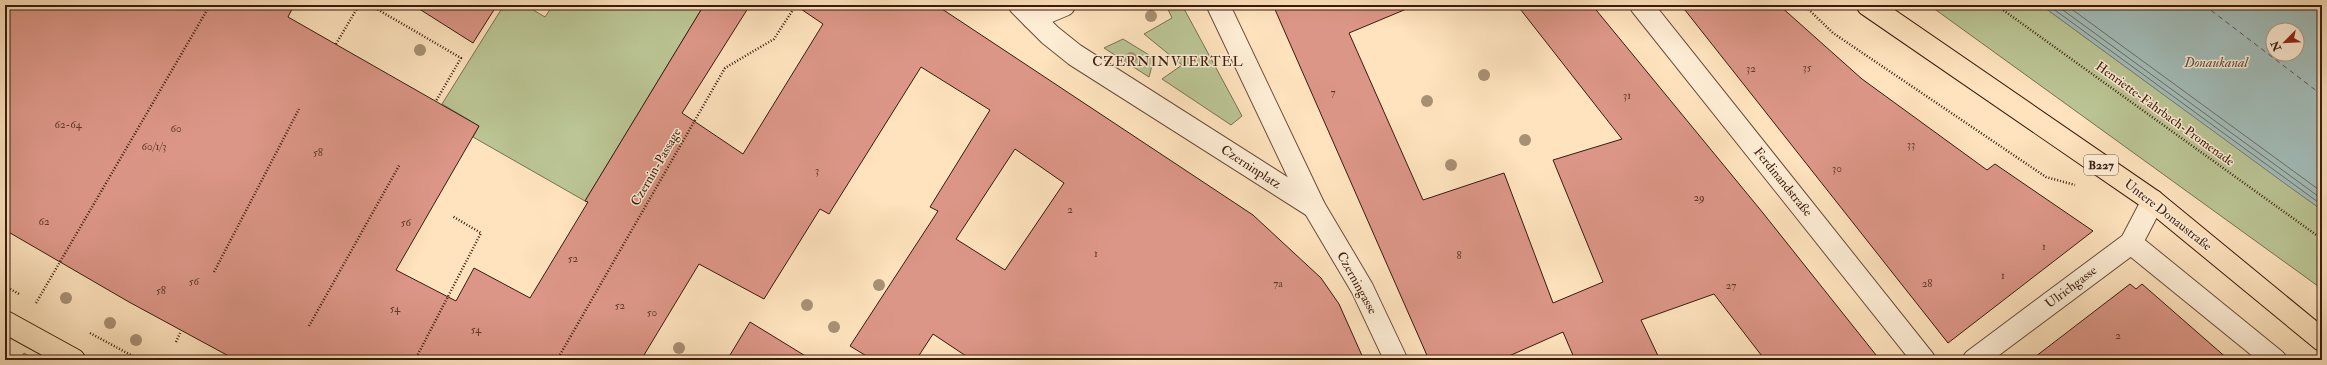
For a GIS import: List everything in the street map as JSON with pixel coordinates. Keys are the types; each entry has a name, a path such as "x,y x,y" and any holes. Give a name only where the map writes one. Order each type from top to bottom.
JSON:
{"main road":[{"name":"Untere Donaustraße","path":"1868,5 2153,201 2322,340"},
{"path":"5,322 74,360"}],"street":[{"name":"Czerninplatz","path":"1026,12 1064,5"},
{"name":"Czerninplatz","path":"1218,5 1314,207"},
{"name":"Ferdinandstraße","path":"1641,5 1924,360"},
{"name":"Czerninplatz","path":"1026,12 1075,55 1314,207"},
{"name":"Ulrichgasse","path":"1974,360 2131,243 2153,201"},
{"name":"Czerningasse","path":"1314,207 1362,288 1396,360"},
{"path":"2131,243 2274,360"}],"path":[{"path":"36,304 210,5"},
{"path":"336,44 359,5"},
{"path":"370,5 461,58 436,101"},
{"name":"Czernin-Passage","path":"557,360 725,68 774,38 796,5"},
{"path":"1804,5 1833,33 2046,177 2077,186"},
{"name":"Henriette-Fahrbach-Promenade","path":"1996,5 2322,239"},
{"path":"214,272 299,109"},
{"path":"309,326 400,164"},
{"path":"415,360 481,233 452,216"},
{"path":"176,342 181,331"}],"green space":[{"path":"504,5 525,5 545,17 553,5 704,5 585,201 473,137 479,126 442,104"},
{"path":"1166,5 1182,5 1242,116 1231,125 1162,79 1182,65 1144,34 1172,18"},
{"path":"1929,5 2041,5 2322,210 2322,289"},
{"path":"1123,39 1154,58 1149,77 1104,48"},
{"path":"24,353 36,360 19,360"}],"water":[{"name":"Donaukanal","path":"2041,5 2322,5 2322,210 2287,185"}],"building":[{"path":"5,5 294,5 288,17 479,126 396,270 456,301 474,268 530,298 588,202 585,201 704,5 750,5 682,113 743,154 823,24 795,5 936,5 1253,215 1321,278 1339,304 1364,360 972,360 933,334 916,360 873,360 850,346 938,211 930,207 990,110 921,67 829,214 820,209 764,299 699,264 641,360 236,360 129,302 5,230","holes":["1015,149 1064,183 1005,270 956,239"]},
{"path":"413,5 497,5 473,43"},
{"path":"1273,5 1416,5 1349,33 1423,200 1504,173 1553,303 1603,282 1553,160 1622,139 1517,5 1592,5 1763,213 1880,360 1765,360 1714,294 1641,320 1660,360 1575,360 1563,332 1500,360 1429,360"},
{"path":"1681,5 1779,5 1862,79 1987,170 1995,164 2093,231 1948,343"},
{"path":"2130,284 2136,289 2142,284 2229,360 2031,360"},
{"path":"750,322 812,360 727,360"}],"ferry route":[{"path":"2204,5 2322,95"}],"district":[{"name":"CZERNINVIERTEL","path":"1168,61"}]}
